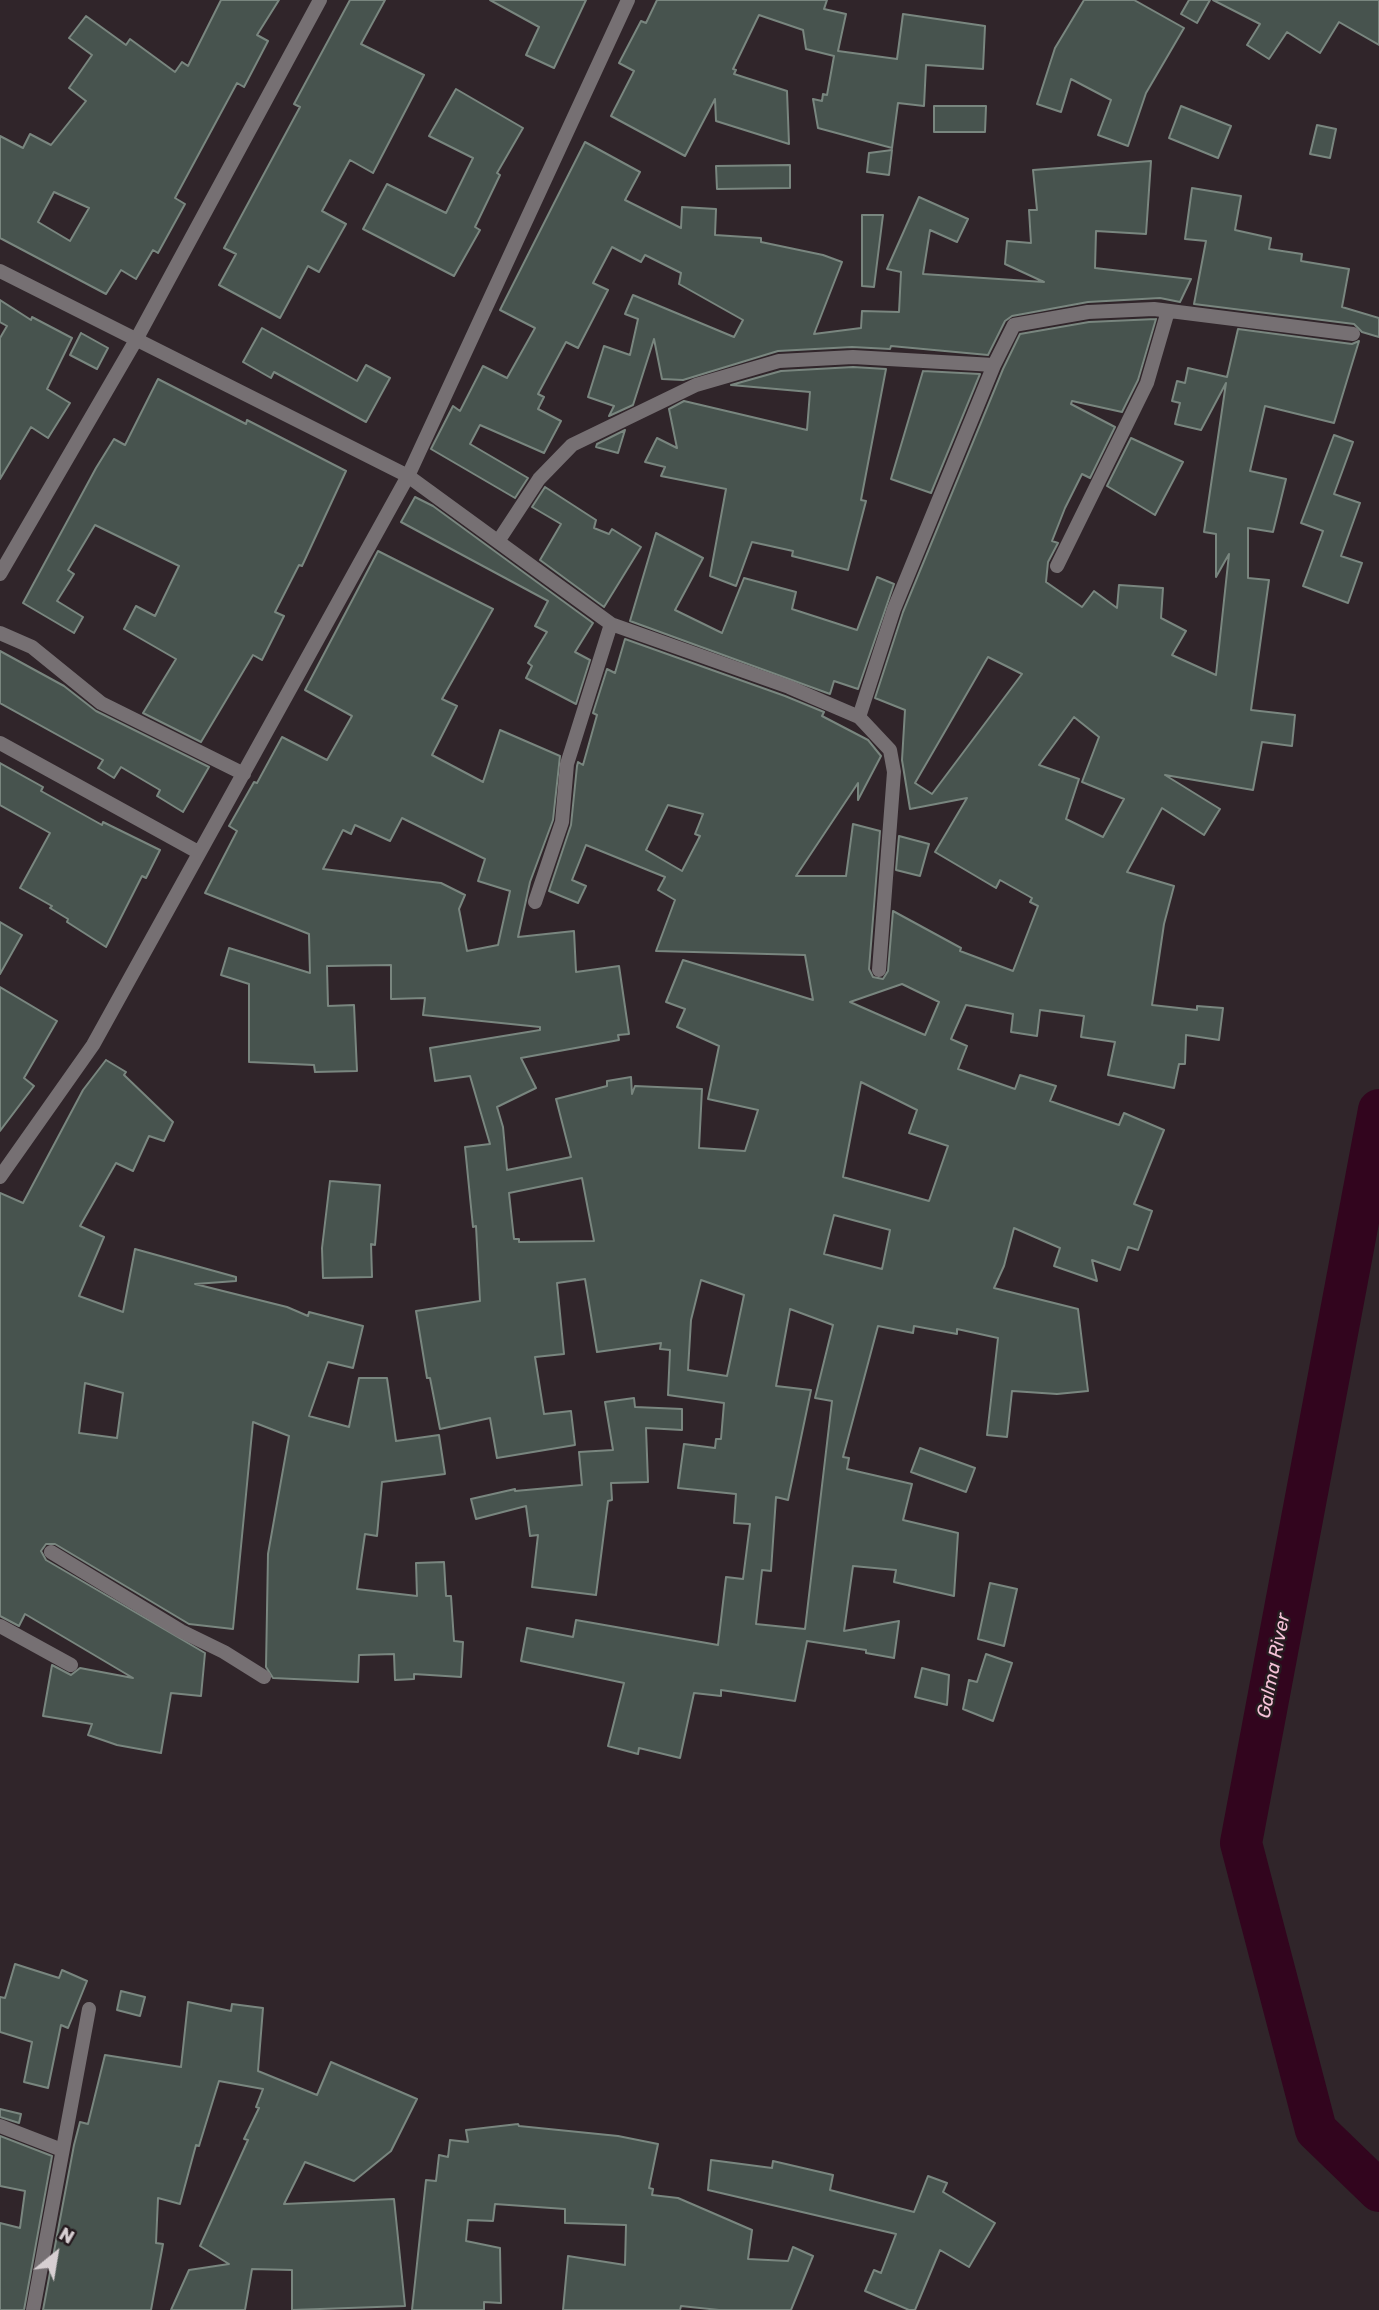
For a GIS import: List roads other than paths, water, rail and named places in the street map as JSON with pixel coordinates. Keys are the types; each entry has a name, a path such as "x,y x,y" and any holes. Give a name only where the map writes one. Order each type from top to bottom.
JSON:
{"street":[{"path":"0,574 136,341 320,0"},
{"path":"0,1178 93,1045 408,475 628,0"},
{"path":"0,271 408,475 611,624 789,687 859,717 890,750 894,772 879,970"},
{"path":"1057,566 1147,383 1168,311"},
{"path":"859,717 894,609 993,365 1014,325 1088,312 1168,311 1353,334"},
{"path":"499,541 539,480 572,445 696,385 779,361 853,357 993,365"},
{"path":"535,902 562,822 567,764 611,624"},
{"path":"0,633 32,647 100,703 244,774"},
{"path":"0,743 198,852"},
{"path":"51,1552 181,1631 224,1652 264,1677"},
{"path":"0,1626 71,1665"},
{"path":"33,2310 89,2009"},
{"path":"0,2126 62,2150"}],"waterway":[{"name":"Galma River","path":"1379,1110 1241,1843 1316,2130 1379,2191"}]}
